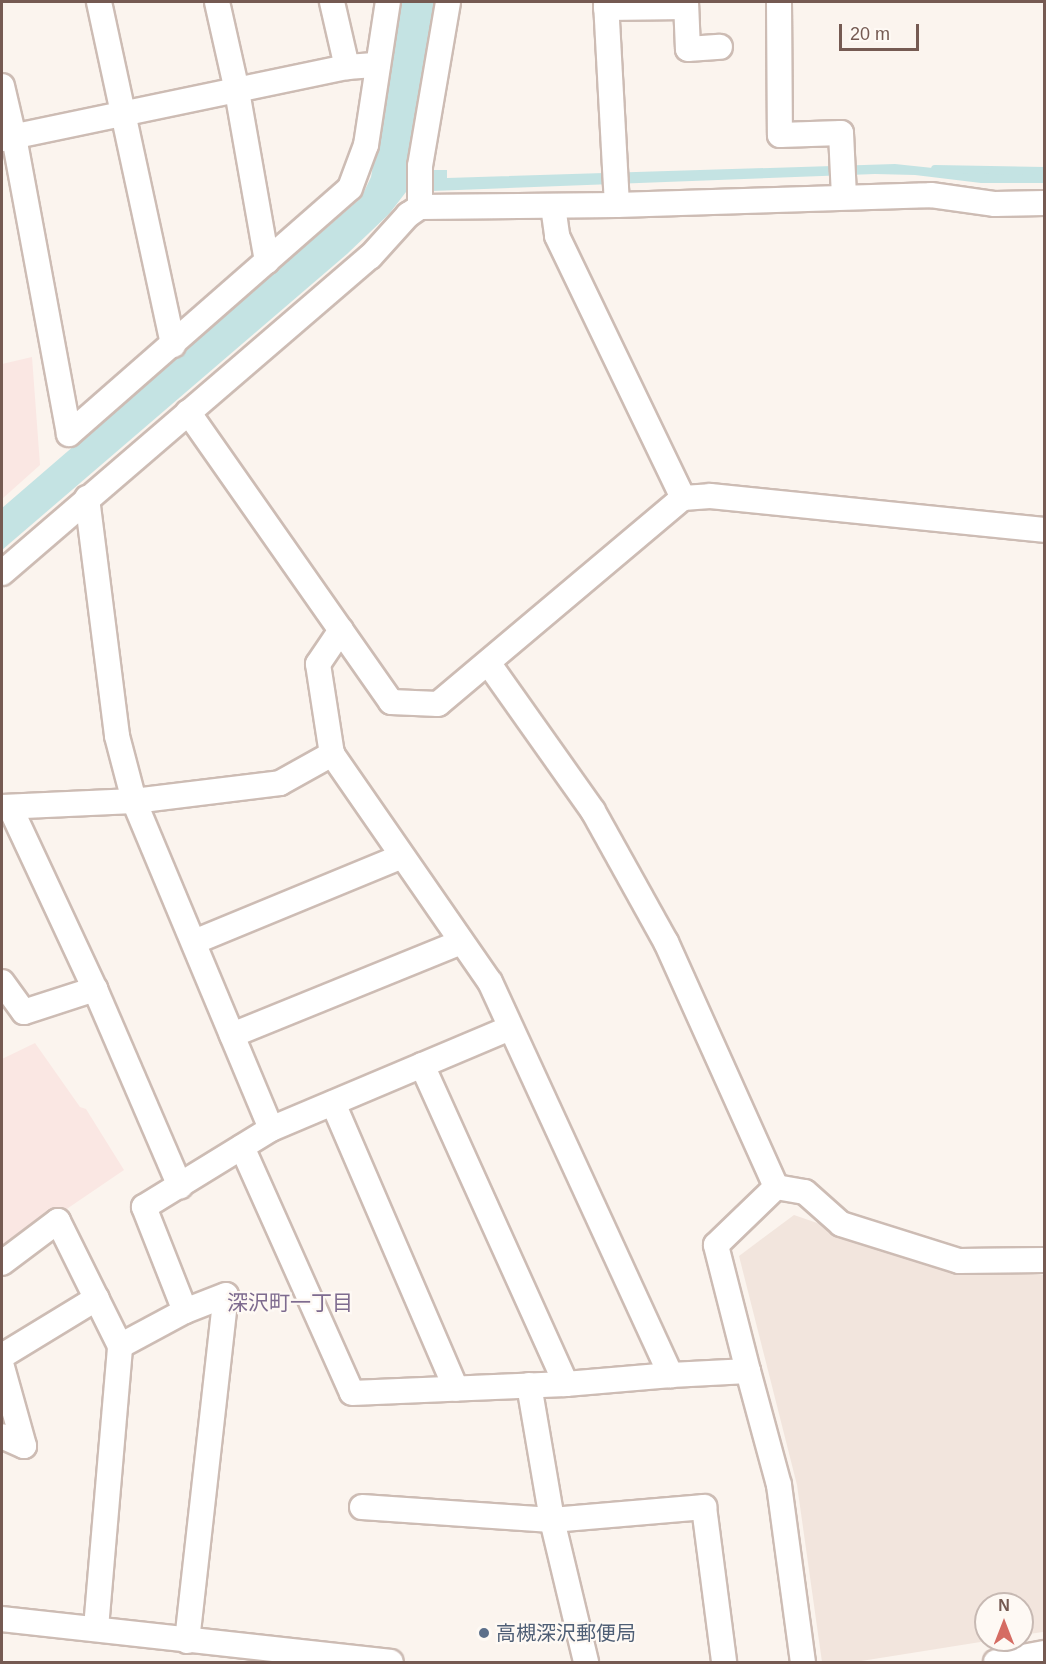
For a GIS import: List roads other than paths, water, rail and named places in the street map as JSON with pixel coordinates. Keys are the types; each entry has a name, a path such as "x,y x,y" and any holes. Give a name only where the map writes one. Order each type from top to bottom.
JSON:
{"street":[{"path":"99,2 173,345"},
{"path":"216,2 237,91 267,261"},
{"path":"332,2 346,66"},
{"path":"2,86 8,138 69,434 350,188 366,145 388,2"},
{"path":"2,573 370,256 420,201 420,165 448,2"},
{"path":"778,2 780,135 841,133 844,196"},
{"path":"616,188 606,5 686,4 688,49 720,47"},
{"path":"8,138 346,66 378,65"},
{"path":"420,201 553,206 616,188 844,196 932,195 995,204 1044,203"},
{"path":"553,206 557,236 683,498"},
{"path":"188,412 391,702 438,704 489,664 683,498 710,496 1044,530"},
{"path":"87,498 117,736 134,801 272,1129"},
{"path":"341,630 318,664 332,754 400,857 490,982 671,1375"},
{"path":"489,664 593,811 666,942 776,1187"},
{"path":"180,1186 95,988 6,807 134,801 280,783 332,754"},
{"path":"194,942 400,857"},
{"path":"232,1035 461,942"},
{"path":"2,982 24,1012 95,988"},
{"path":"185,1311 144,1207 272,1129 510,1028"},
{"path":"422,1065 566,1384"},
{"path":"333,1103 456,1389"},
{"path":"242,1147 352,1393 566,1384 748,1371"},
{"path":"776,1187 805,1192 841,1224 959,1261 1044,1260"},
{"path":"776,1187 716,1245 779,1485 803,1662"},
{"path":"2,1263 58,1221 120,1346 96,1628"},
{"path":"120,1346 185,1311 226,1295 187,1641"},
{"path":"2,1356 96,1298"},
{"path":"2,1367 24,1446 2,1436"},
{"path":"529,1385 552,1520 586,1662"},
{"path":"362,1507 552,1520 704,1507 724,1662"},
{"path":"2,1619 96,1628 187,1641 250,1655 385,1662"},
{"path":"996,1662 1044,1653"}],"water":[{"path":"402,2 438,2 411,170 447,170 447,178 895,164 980,173 1044,172 1044,183 981,183 915,175 875,174 406,192 389,214 347,254 2,550 2,508 361,198 371,177"}],"waterway":[{"path":"935,169 1044,171"}],"place":[{"name":"高槻深沢郵便局","path":"484,1633"}],"district":[{"name":"深沢町一丁目","path":"290,1303"}]}
